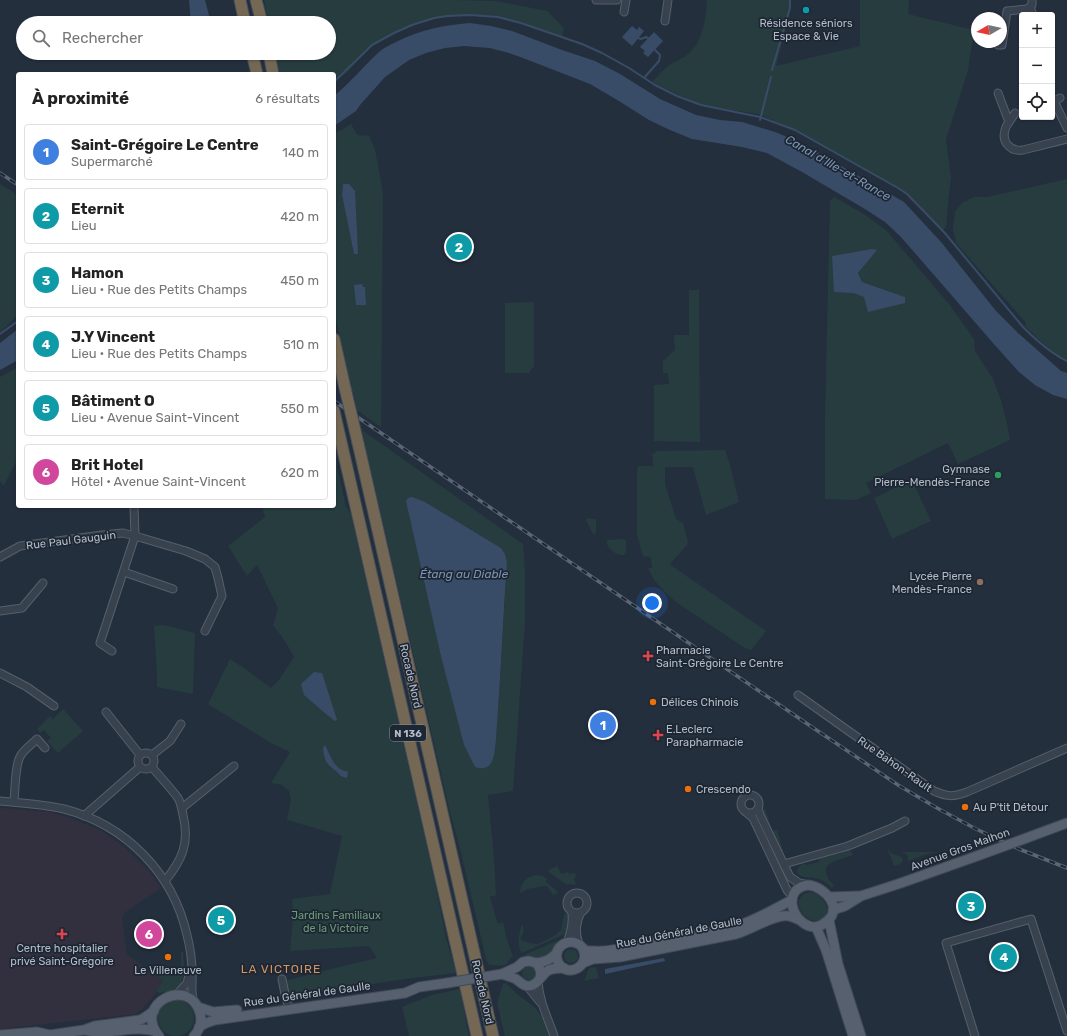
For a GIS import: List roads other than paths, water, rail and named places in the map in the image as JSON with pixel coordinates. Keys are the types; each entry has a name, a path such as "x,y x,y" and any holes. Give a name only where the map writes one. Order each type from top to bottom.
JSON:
{"highway":[{"path":"240,0 244,16"},
{"path":"256,0 260,16"},
{"path":"254,60 257,72"},
{"path":"270,60 273,72"},
{"name":"Rocade Nord","path":"336,348 493,1036"},
{"name":"Rocade Nord","path":"336,420 477,1036"}],"main road":[{"name":"Avenue Gros Malhon","path":"833,910 844,906 861,896 901,884 1067,823"},
{"path":"808,885 817,887 829,897 832,903 833,910 829,920 822,925 811,926 800,920 794,910 792,898 794,892 801,887 808,885"},
{"name":"Avenue Gros Malhon","path":"829,897 861,896"},
{"name":"Rue du Général de Gaulle","path":"567,942 573,941 588,951 597,952 731,928 747,922 792,898"},
{"name":"Rue du Général de Gaulle","path":"539,980 551,969 575,969 580,967 583,963 593,960 736,934 750,930 779,917 790,916 800,920"},
{"path":"829,920 838,964 860,1036"},
{"path":"816,926 826,950 853,1036"},
{"path":"564,968 559,964 557,953 560,947 567,942"},
{"path":"581,946 585,956 583,963"},
{"name":"Rue du Général de Gaulle","path":"176,995 186,997 196,1004 213,1012 221,1012 403,986 418,987 502,974 526,961 536,963 543,962 557,953"},
{"path":"527,986 531,986 539,980 540,970 536,963"},
{"path":"517,967 516,974 518,980"},
{"name":"Rue du Général de Gaulle","path":"502,974 518,980 520,983 527,986"},
{"name":"Rue du Général de Gaulle","path":"196,1033 206,1023 215,1020 405,993 418,987"},
{"path":"157,1033 152,1021 154,1011 158,1003 168,996 176,995"},
{"path":"196,1004 201,1017 196,1033"},
{"path":"0,1035 37,1032 48,1035 84,1030 95,1026 140,1020 154,1011"},
{"path":"84,1030 107,1032 142,1028 157,1033"}],"street":[{"path":"596,0 617,0"},
{"path":"624,12 626,0"},
{"path":"665,20 668,0"},
{"path":"1005,12 1027,10 1031,4"},
{"path":"998,93 1009,122"},
{"path":"1060,98 1054,101 1067,128"},
{"path":"1015,113 1004,132 1004,139 1010,148 1018,151 1067,139"},
{"path":"112,651 100,643 135,536 134,508"},
{"name":"Rue Paul Gauguin","path":"0,557 20,546 123,533 186,552 205,559 215,567 218,578 222,596 205,631"},
{"path":"124,572 173,589"},
{"path":"0,611 22,608 43,583"},
{"path":"0,673 27,687 54,706"},
{"name":"Rue Bahon-Rault","path":"798,695 934,791 947,796 967,792 1067,748"},
{"path":"106,712 140,755"},
{"path":"152,755 170,741 181,724"},
{"path":"14,802 18,760 21,755 37,740 45,748"},
{"path":"140,755 144,753 152,755"},
{"path":"140,755 138,759 140,767"},
{"path":"152,755 154,759 152,767"},
{"path":"182,808 234,766"},
{"path":"140,767 144,769 152,767"},
{"path":"84,816 140,767"},
{"path":"152,767 178,799 186,825 185,845 181,857 176,867 165,881"},
{"path":"792,898 753,818 742,809 742,799 747,795 752,795 756,798 758,808 790,877 799,883 808,885"},
{"path":"0,801 64,809 84,816 106,827 133,845 152,863 165,881 182,916 191,958 192,997 196,1004"},
{"path":"746,812 754,812 758,808"},
{"path":"784,864 848,846 905,821"},
{"path":"581,912 575,913 567,908 566,901 569,896 578,893 584,896 587,901 586,907 581,912 576,933 581,946"},
{"path":"567,942 570,934 572,912"},
{"path":"976,1036 946,943 1031,919 1067,1031"},
{"path":"176,995 187,983 191,958"},
{"path":"282,979 287,1002"},
{"path":"539,980 539,992 542,1004 554,1036"},
{"path":"527,986 542,1004"}],"water":[{"path":"189,0 205,0 209,16 190,16"},
{"name":"Canal d'Ille-et-Rance","path":"470,23 512,31 595,61 620,74 660,99 696,115 720,120 742,122 792,139 904,202 941,242 996,311 1018,333 1061,371 1067,373 1067,399 1053,395 1035,385 1019,372 901,237 885,222 865,209 767,153 742,147 692,139 649,120 590,84 523,58 490,48 464,46 445,48 426,53 409,60 385,77 356,111 336,125 336,94 346,86 372,58 389,45 405,38 423,31 450,25"},
{"path":"632,26 637,30 639,27 644,31 632,46 622,37"},
{"path":"654,32 663,41 648,57 643,53 645,51 640,47"},
{"path":"343,184 349,184 355,191 358,254 354,254 342,195"},
{"path":"872,249 877,250 858,273 862,282 905,297 905,303 868,312 864,297 853,293 834,292 832,256"},
{"path":"362,284 363,287 365,287 366,305 356,305 354,285"},
{"path":"16,331 16,361 0,370 0,343"},
{"name":"Étang au Diable","path":"412,497 425,502 501,548 505,554 507,562 496,745 493,760 490,765 486,767 475,767 464,745 441,656 406,501 408,498"},
{"path":"314,672 322,673 337,720 335,721 304,695 301,684"},
{"path":"325,745 335,765 338,768 348,772 347,778 341,776 327,763 323,748"},
{"path":"664,958 665,961 605,974 605,969"}],"waterway":[{"path":"772,70 790,8 790,0"},
{"name":"Canal d'Ille-et-Rance","path":"336,80 372,45 412,25 434,18 447,16 470,15 498,17 521,23 582,44 602,53 655,85 677,96 701,105 760,117 795,130 898,188 907,194 944,232 1023,327 1049,350 1067,361"},
{"path":"638,38 648,38"},
{"path":"644,78 659,61 660,55 655,50"},
{"path":"760,120 771,77"},
{"path":"0,334 16,322"}],"railway":[{"path":"0,173 16,184"},
{"path":"336,402 898,785 976,829 1019,849 1067,868"}],"place":[{"name":"Résidence séniors Espace & Vie","path":"806,10"},
{"name":"Eternit","path":"459,247"},
{"name":"Gymnase Pierre-Mendès-France","path":"998,475"},
{"name":"Lycée Pierre Mendès-France","path":"980,582"},
{"name":"Pharmacie Saint-Grégoire Le Centre","path":"648,656"},
{"name":"Délices Chinois","path":"653,702"},
{"name":"Saint-Grégoire Le Centre","path":"603,725"},
{"name":"E.Leclerc Parapharmacie","path":"658,735"},
{"name":"Crescendo","path":"688,789"},
{"name":"Au P'tit Détour","path":"965,807"},
{"name":"Hamon","path":"971,906"},
{"name":"Bâtiment O","path":"221,920"},
{"name":"Centre hospitalier privé Saint-Grégoire","path":"62,934"},
{"name":"Brit Hotel","path":"149,934"},
{"name":"Le Villeneuve","path":"168,957"},
{"name":"J.Y Vincent","path":"1004,957"}],"district":[{"name":"LA VICTOIRE","path":"281,969"}],"park label":[{"name":"Jardins Familiaux de la Victoire","path":"336,921"}]}
